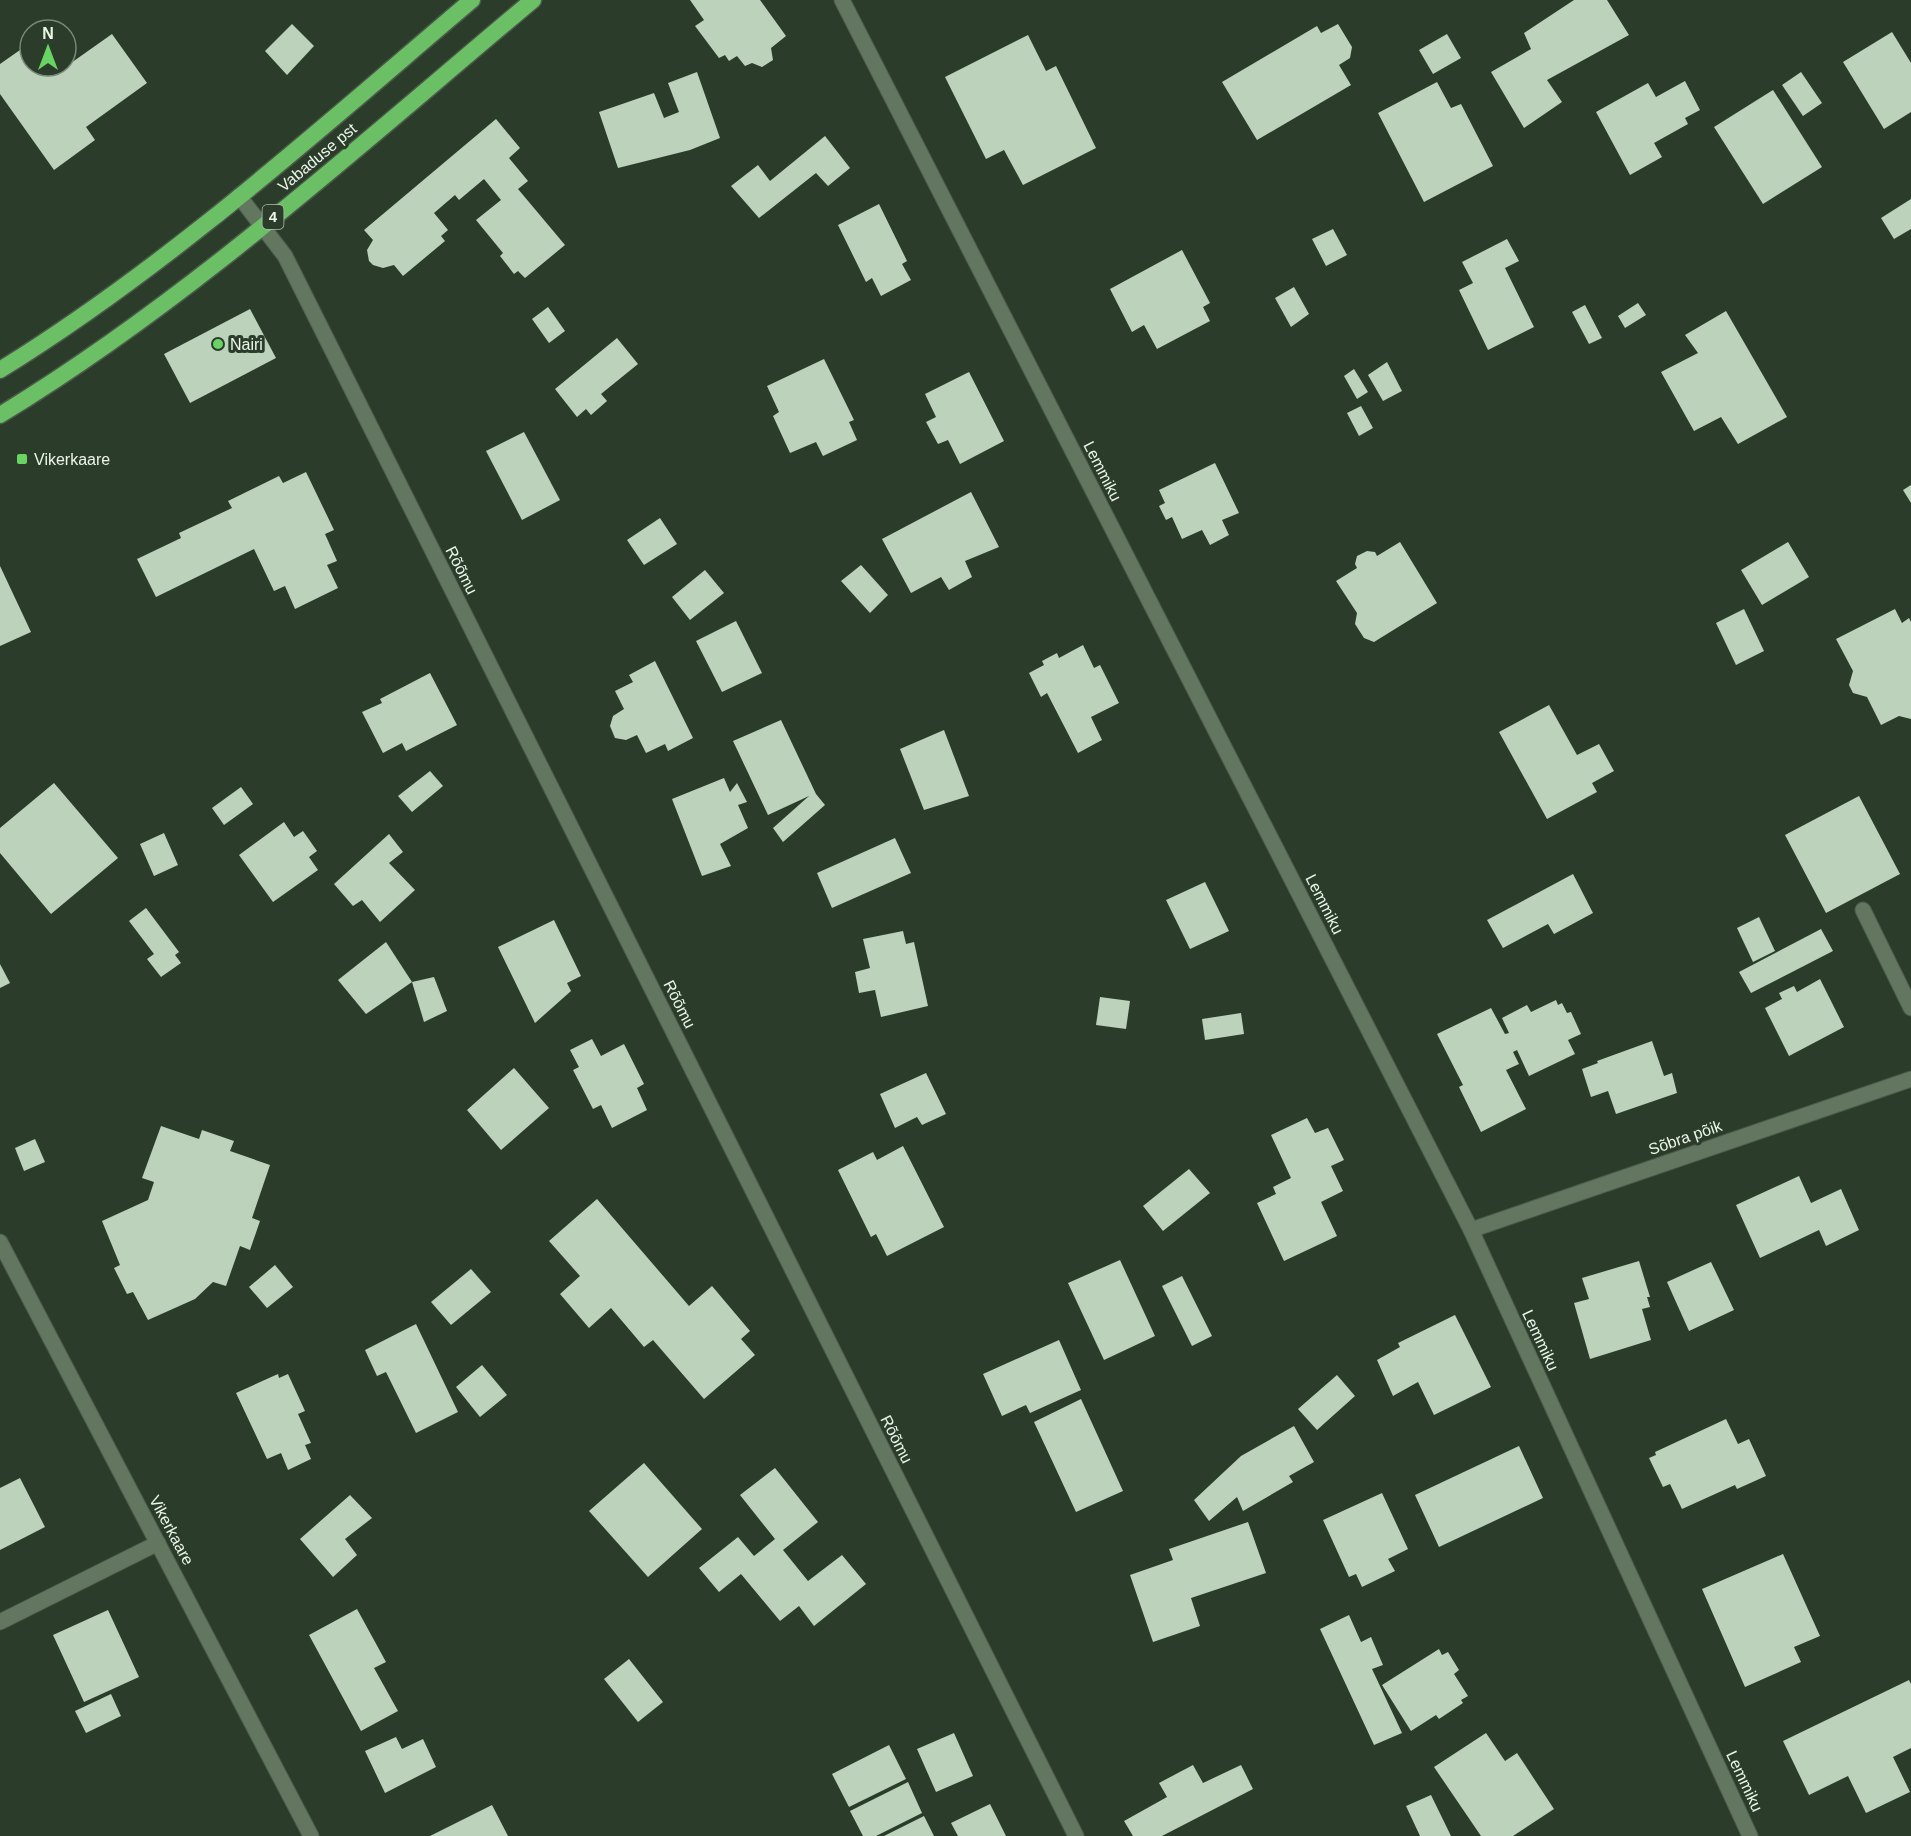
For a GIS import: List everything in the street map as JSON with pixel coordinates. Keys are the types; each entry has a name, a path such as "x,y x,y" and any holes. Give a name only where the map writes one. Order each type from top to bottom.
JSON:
{"highway":[{"name":"Vabaduse pst","path":"0,370 52,338 97,306 239,196 472,0"},
{"name":"Vabaduse pst","path":"0,415 56,381 122,335 262,226 533,0"}],"street":[{"name":"Lemmiku","path":"842,0 1471,1230 1750,1836"},
{"name":"Rõõmu","path":"239,196 285,256 1076,1836"},
{"path":"1863,910 1911,1008"},
{"name":"Sõbra põik","path":"1471,1230 1911,1079"},
{"name":"Vikerkaare","path":"0,1242 311,1836"},
{"path":"0,1622 158,1544"}],"building":[{"path":"690,0 760,0 786,36 771,48 773,60 762,67 752,63 745,66 737,56 729,61 725,55 719,58 695,26 704,20"},
{"path":"1574,0 1607,0 1629,35 1547,80 1562,102 1524,128 1491,72 1531,49 1524,33"},
{"path":"292,24 314,46 287,75 265,51"},
{"path":"1338,24 1352,47 1350,58 1339,65 1351,85 1257,140 1222,82 1317,26 1321,33"},
{"path":"1892,32 1911,63 1911,112 1884,129 1843,62"},
{"path":"112,34 147,83 86,127 95,140 54,170 0,94 0,64 18,51 18,78 78,78 78,58"},
{"path":"1447,34 1461,58 1433,74 1419,50"},
{"path":"1028,35 1046,71 1056,66 1096,148 1023,185 1004,150 986,159 945,77"},
{"path":"697,72 720,138 690,150 618,168 599,112 654,93 664,118 679,112 668,83"},
{"path":"1801,72 1822,103 1803,116 1782,85"},
{"path":"1685,81 1700,110 1685,118 1688,124 1654,143 1662,157 1630,175 1596,112 1648,83 1656,97"},
{"path":"1437,82 1451,108 1461,104 1493,166 1424,202 1378,113"},
{"path":"1773,90 1822,167 1763,204 1714,127"},
{"path":"496,119 520,148 509,158 528,181 518,189 565,245 525,278 518,271 514,274 500,256 503,253 476,220 501,200 484,179 459,200 455,195 434,213 448,230 441,236 445,241 403,276 394,265 383,268 373,265 369,261 367,250 373,240 364,230"},
{"path":"825,136 850,168 828,186 816,173 759,218 731,186 758,165 770,181"},
{"path":"1911,199 1911,229 1894,239 1881,218"},
{"path":"879,204 907,261 902,264 911,280 881,296 872,278 866,282 838,225"},
{"path":"1333,229 1347,255 1326,266 1312,239"},
{"path":"1507,239 1519,261 1505,268 1534,327 1488,350 1459,290 1473,283 1462,262"},
{"path":"1182,250 1210,303 1203,307 1210,321 1157,349 1144,325 1132,332 1110,289"},
{"path":"1294,287 1309,314 1291,327 1275,298"},
{"path":"1638,303 1646,315 1625,328 1618,316"},
{"path":"1585,305 1602,338 1589,344 1572,312"},
{"path":"548,307 565,331 549,343 532,319"},
{"path":"250,309 276,358 190,403 164,354"},
{"path":"1726,311 1787,417 1738,444 1721,417 1694,431 1661,372 1698,353 1685,335"},
{"path":"617,338 638,364 601,394 607,401 591,415 586,409 577,417 555,389"},
{"path":"824,359 854,420 849,422 857,440 823,456 816,442 790,453 773,416 779,412 767,386"},
{"path":"1387,362 1402,391 1383,401 1368,375"},
{"path":"1354,369 1368,392 1357,399 1344,376"},
{"path":"969,372 1004,441 960,464 948,440 938,444 926,422 936,417 925,394"},
{"path":"1361,406 1373,428 1359,436 1347,413"},
{"path":"524,432 560,500 522,520 486,451"},
{"path":"1215,463 1239,513 1222,520 1229,535 1210,545 1202,530 1182,539 1172,517 1166,520 1159,506 1165,503 1159,490"},
{"path":"306,472 334,530 325,534 337,561 327,565 338,588 295,609 285,586 274,591 254,549 156,597 137,559 181,538 179,533 232,508 228,501 279,476 283,483"},
{"path":"1911,485 1911,503 1903,490"},
{"path":"971,492 999,547 965,561 972,577 949,590 941,577 911,593 882,539"},
{"path":"660,518 677,544 644,565 627,540"},
{"path":"1400,542 1437,603 1374,642 1364,638 1355,624 1357,613 1336,581 1357,568 1355,564 1357,556 1367,551 1375,552 1377,556"},
{"path":"1788,542 1809,577 1762,605 1741,570"},
{"path":"861,565 888,595 870,613 841,581"},
{"path":"0,566 31,632 0,646"},
{"path":"705,570 724,593 690,620 672,597"},
{"path":"1744,609 1764,651 1736,665 1716,623"},
{"path":"1895,609 1902,623 1909,618 1911,622 1911,719 1899,716 1881,725 1867,697 1853,693 1849,685 1853,671 1836,639"},
{"path":"736,621 762,673 722,692 696,641"},
{"path":"1083,645 1094,668 1100,665 1119,703 1091,717 1102,740 1078,753 1047,693 1041,697 1029,673 1044,665 1042,661 1057,653 1059,658"},
{"path":"655,661 693,738 668,751 665,744 646,753 637,735 626,740 615,738 610,726 613,716 624,709 615,691 633,682 629,675"},
{"path":"430,673 457,725 406,751 402,743 383,753 362,712 382,703 380,699"},
{"path":"1549,705 1577,755 1599,744 1614,771 1592,783 1597,792 1547,819 1499,732"},
{"path":"781,720 816,794 825,805 783,842 773,828 809,796 768,815 733,741"},
{"path":"944,730 969,796 924,810 900,749"},
{"path":"430,771 443,786 412,812 398,796"},
{"path":"724,778 730,792 737,783 747,802 738,805 748,828 720,844 731,866 702,876 672,799"},
{"path":"54,783 118,858 51,914 0,853 0,828"},
{"path":"241,787 253,804 224,825 212,808"},
{"path":"1859,796 1900,874 1826,913 1785,835"},
{"path":"284,822 294,837 303,831 317,851 309,857 318,870 273,902 239,855"},
{"path":"164,833 178,865 154,876 140,844"},
{"path":"389,834 403,852 389,863 415,890 380,922 362,900 353,906 334,884"},
{"path":"895,838 911,873 832,908 817,873"},
{"path":"1573,874 1593,913 1554,934 1548,924 1503,948 1487,920"},
{"path":"1205,882 1229,931 1190,949 1166,900"},
{"path":"146,908 179,952 175,955 181,963 161,977 147,959 154,954 129,921"},
{"path":"1759,917 1775,951 1753,962 1737,928"},
{"path":"554,920 581,976 567,983 571,991 535,1023 498,947"},
{"path":"1821,929 1833,951 1751,993 1739,972"},
{"path":"903,931 906,944 914,942 928,1006 881,1017 875,990 859,993 855,972 870,968 863,939"},
{"path":"386,942 412,982 366,1014 338,980"},
{"path":"0,964 10,983 0,988"},
{"path":"434,977 447,1011 424,1022 412,982"},
{"path":"1820,979 1844,1027 1789,1056 1765,1008 1782,999 1779,993 1794,986 1797,992"},
{"path":"1100,997 1130,1001 1126,1029 1096,1025"},
{"path":"1556,1000 1558,1005 1562,1003 1567,1013 1571,1012 1581,1034 1568,1040 1575,1054 1529,1076 1517,1050 1513,1052 1519,1064 1506,1070 1526,1109 1481,1132 1459,1087 1463,1085 1437,1034 1491,1008 1505,1034 1509,1033 1502,1018 1527,1005 1531,1012"},
{"path":"1241,1013 1244,1034 1205,1040 1202,1019"},
{"path":"592,1039 601,1056 624,1044 644,1084 637,1088 647,1110 612,1128 601,1105 593,1109 573,1070 579,1067 570,1050"},
{"path":"1652,1041 1664,1076 1672,1073 1677,1093 1616,1114 1608,1091 1591,1097 1582,1069 1598,1063 1597,1061"},
{"path":"514,1068 549,1108 501,1150 467,1110"},
{"path":"926,1073 946,1114 922,1125 917,1117 895,1128 880,1094"},
{"path":"1307,1118 1315,1133 1328,1128 1344,1160 1331,1166 1343,1191 1321,1202 1337,1236 1284,1261 1257,1203 1276,1194 1273,1187 1291,1178 1271,1135"},
{"path":"161,1126 199,1139 202,1130 234,1141 230,1151 270,1165 252,1218 260,1221 250,1250 240,1246 226,1286 213,1282 195,1299 148,1320 133,1292 127,1294 114,1268 120,1265 102,1221 148,1200 154,1182 142,1178"},
{"path":"35,1139 45,1162 24,1171 15,1148"},
{"path":"903,1146 944,1227 887,1256 876,1234 871,1237 838,1170 873,1152 877,1160"},
{"path":"1189,1169 1210,1193 1163,1231 1143,1206"},
{"path":"1799,1176 1811,1203 1841,1189 1859,1230 1826,1246 1819,1230 1760,1258 1736,1205"},
{"path":"597,1199 689,1306 712,1286 750,1331 741,1339 755,1355 704,1399 653,1340 644,1347 611,1308 589,1328 560,1294 580,1276 549,1241"},
{"path":"1120,1260 1155,1336 1104,1360 1068,1283"},
{"path":"1639,1261 1650,1297 1647,1297 1650,1307 1642,1309 1651,1340 1590,1359 1574,1303 1589,1299 1582,1278"},
{"path":"1711,1262 1734,1310 1689,1331 1667,1282"},
{"path":"275,1265 293,1287 267,1308 249,1287"},
{"path":"471,1269 491,1292 451,1325 431,1302"},
{"path":"1182,1276 1212,1336 1192,1346 1162,1286"},
{"path":"1455,1315 1491,1387 1434,1415 1418,1382 1393,1396 1377,1360 1400,1347 1398,1343"},
{"path":"416,1324 458,1412 416,1433 386,1372 377,1376 365,1350"},
{"path":"1059,1340 1081,1390 1030,1413 1026,1405 1002,1416 983,1374"},
{"path":"482,1365 507,1395 480,1417 456,1387"},
{"path":"278,1374 279,1378 288,1374 305,1411 298,1414 311,1443 305,1445 311,1459 288,1470 281,1453 267,1459 236,1393"},
{"path":"1337,1375 1355,1396 1317,1430 1298,1409"},
{"path":"1081,1399 1123,1491 1076,1512 1034,1422"},
{"path":"1726,1419 1738,1444 1749,1439 1766,1476 1737,1489 1735,1485 1682,1509 1670,1484 1663,1487 1649,1458 1656,1455 1655,1452"},
{"path":"1294,1426 1314,1462 1289,1476 1293,1482 1243,1511 1237,1497 1209,1521 1194,1500 1241,1456"},
{"path":"1519,1446 1543,1498 1439,1547 1415,1495"},
{"path":"644,1463 702,1529 648,1577 589,1511"},
{"path":"775,1468 818,1522 783,1550 808,1581 842,1555 866,1584 814,1626 799,1606 780,1621 741,1574 719,1592 699,1568 738,1537 754,1556 775,1539 740,1495"},
{"path":"20,1478 45,1527 0,1550 0,1488"},
{"path":"1382,1493 1408,1549 1388,1559 1395,1571 1362,1587 1356,1574 1349,1577 1323,1520"},
{"path":"350,1495 372,1518 345,1539 357,1555 333,1577 300,1539"},
{"path":"1248,1522 1266,1573 1191,1598 1200,1626 1153,1642 1130,1575 1173,1560 1169,1549"},
{"path":"1783,1554 1820,1636 1794,1647 1801,1662 1745,1687 1702,1589"},
{"path":"357,1609 386,1662 374,1668 398,1711 361,1731 309,1635"},
{"path":"108,1610 139,1677 84,1702 53,1635"},
{"path":"1349,1615 1361,1642 1371,1637 1383,1665 1372,1669 1402,1733 1374,1745 1320,1629"},
{"path":"1439,1649 1442,1655 1448,1652 1459,1670 1454,1674 1468,1696 1461,1700 1463,1703 1439,1719 1436,1715 1411,1731 1382,1685"},
{"path":"629,1659 663,1702 638,1722 604,1679"},
{"path":"1909,1680 1911,1684 1911,1748 1893,1757 1910,1792 1866,1813 1848,1776 1809,1795 1783,1741"},
{"path":"111,1694 121,1716 86,1733 75,1711"},
{"path":"954,1733 973,1776 936,1792 917,1749"},
{"path":"1486,1733 1505,1761 1517,1753 1554,1809 1513,1836 1481,1836 1434,1767"},
{"path":"396,1737 402,1749 423,1739 436,1767 385,1793 365,1751"},
{"path":"889,1745 906,1779 849,1807 832,1774"},
{"path":"1193,1765 1203,1783 1241,1765 1253,1789 1162,1836 1133,1836 1124,1821 1167,1797 1159,1783"},
{"path":"908,1782 922,1813 876,1836 863,1836 850,1811"},
{"path":"1431,1795 1451,1836 1420,1836 1406,1806"},
{"path":"990,1804 1006,1836 958,1836 951,1823"},
{"path":"492,1805 508,1836 430,1836"},
{"path":"924,1816 934,1836 884,1836"}],"place":[{"name":"Nairi","path":"218,344"},
{"name":"Vikerkaare","path":"22,459"}]}
